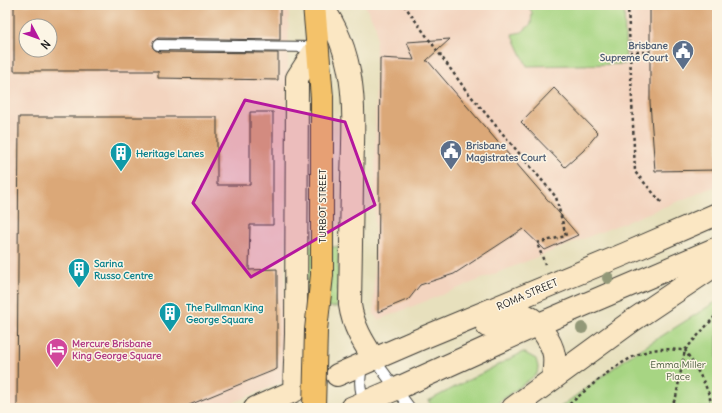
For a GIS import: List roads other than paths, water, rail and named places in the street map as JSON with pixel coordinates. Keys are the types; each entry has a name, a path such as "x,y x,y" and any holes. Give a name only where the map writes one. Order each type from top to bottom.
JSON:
{"main road":[{"name":"TURBOT STREET","path":"314,5 322,97 322,275 316,330 314,408"},
{"path":"321,5 333,22 342,45 351,80 353,116 350,305 354,324 361,339 368,362"},
{"path":"255,408 294,391 296,334 297,78 317,47"},
{"name":"ROMA STREET","path":"337,375 717,214"},
{"path":"361,406 538,324 717,248"},
{"path":"513,408 553,377 661,300 717,264"},
{"path":"425,337 441,340 455,339 508,318 520,315 530,317 538,324 552,348 554,361 553,377"}],"lane":[{"path":"158,45 317,47"},
{"path":"361,406 361,382 368,362 396,389 410,408"}],"place":[{"name":"Brisbane Supreme Court","path":"683,70"},
{"name":"Brisbane Magistrates Court","path":"451,170"},
{"name":"Heritage Lanes","path":"121,172"},
{"name":"Sarina Russo Centre","path":"79,288"},
{"name":"The Pullman King George Square","path":"170,332"},
{"name":"Mercure Brisbane King George Square","path":"57,368"}],"park label":[{"name":"Emma Miller Place","path":"678,370"}]}
